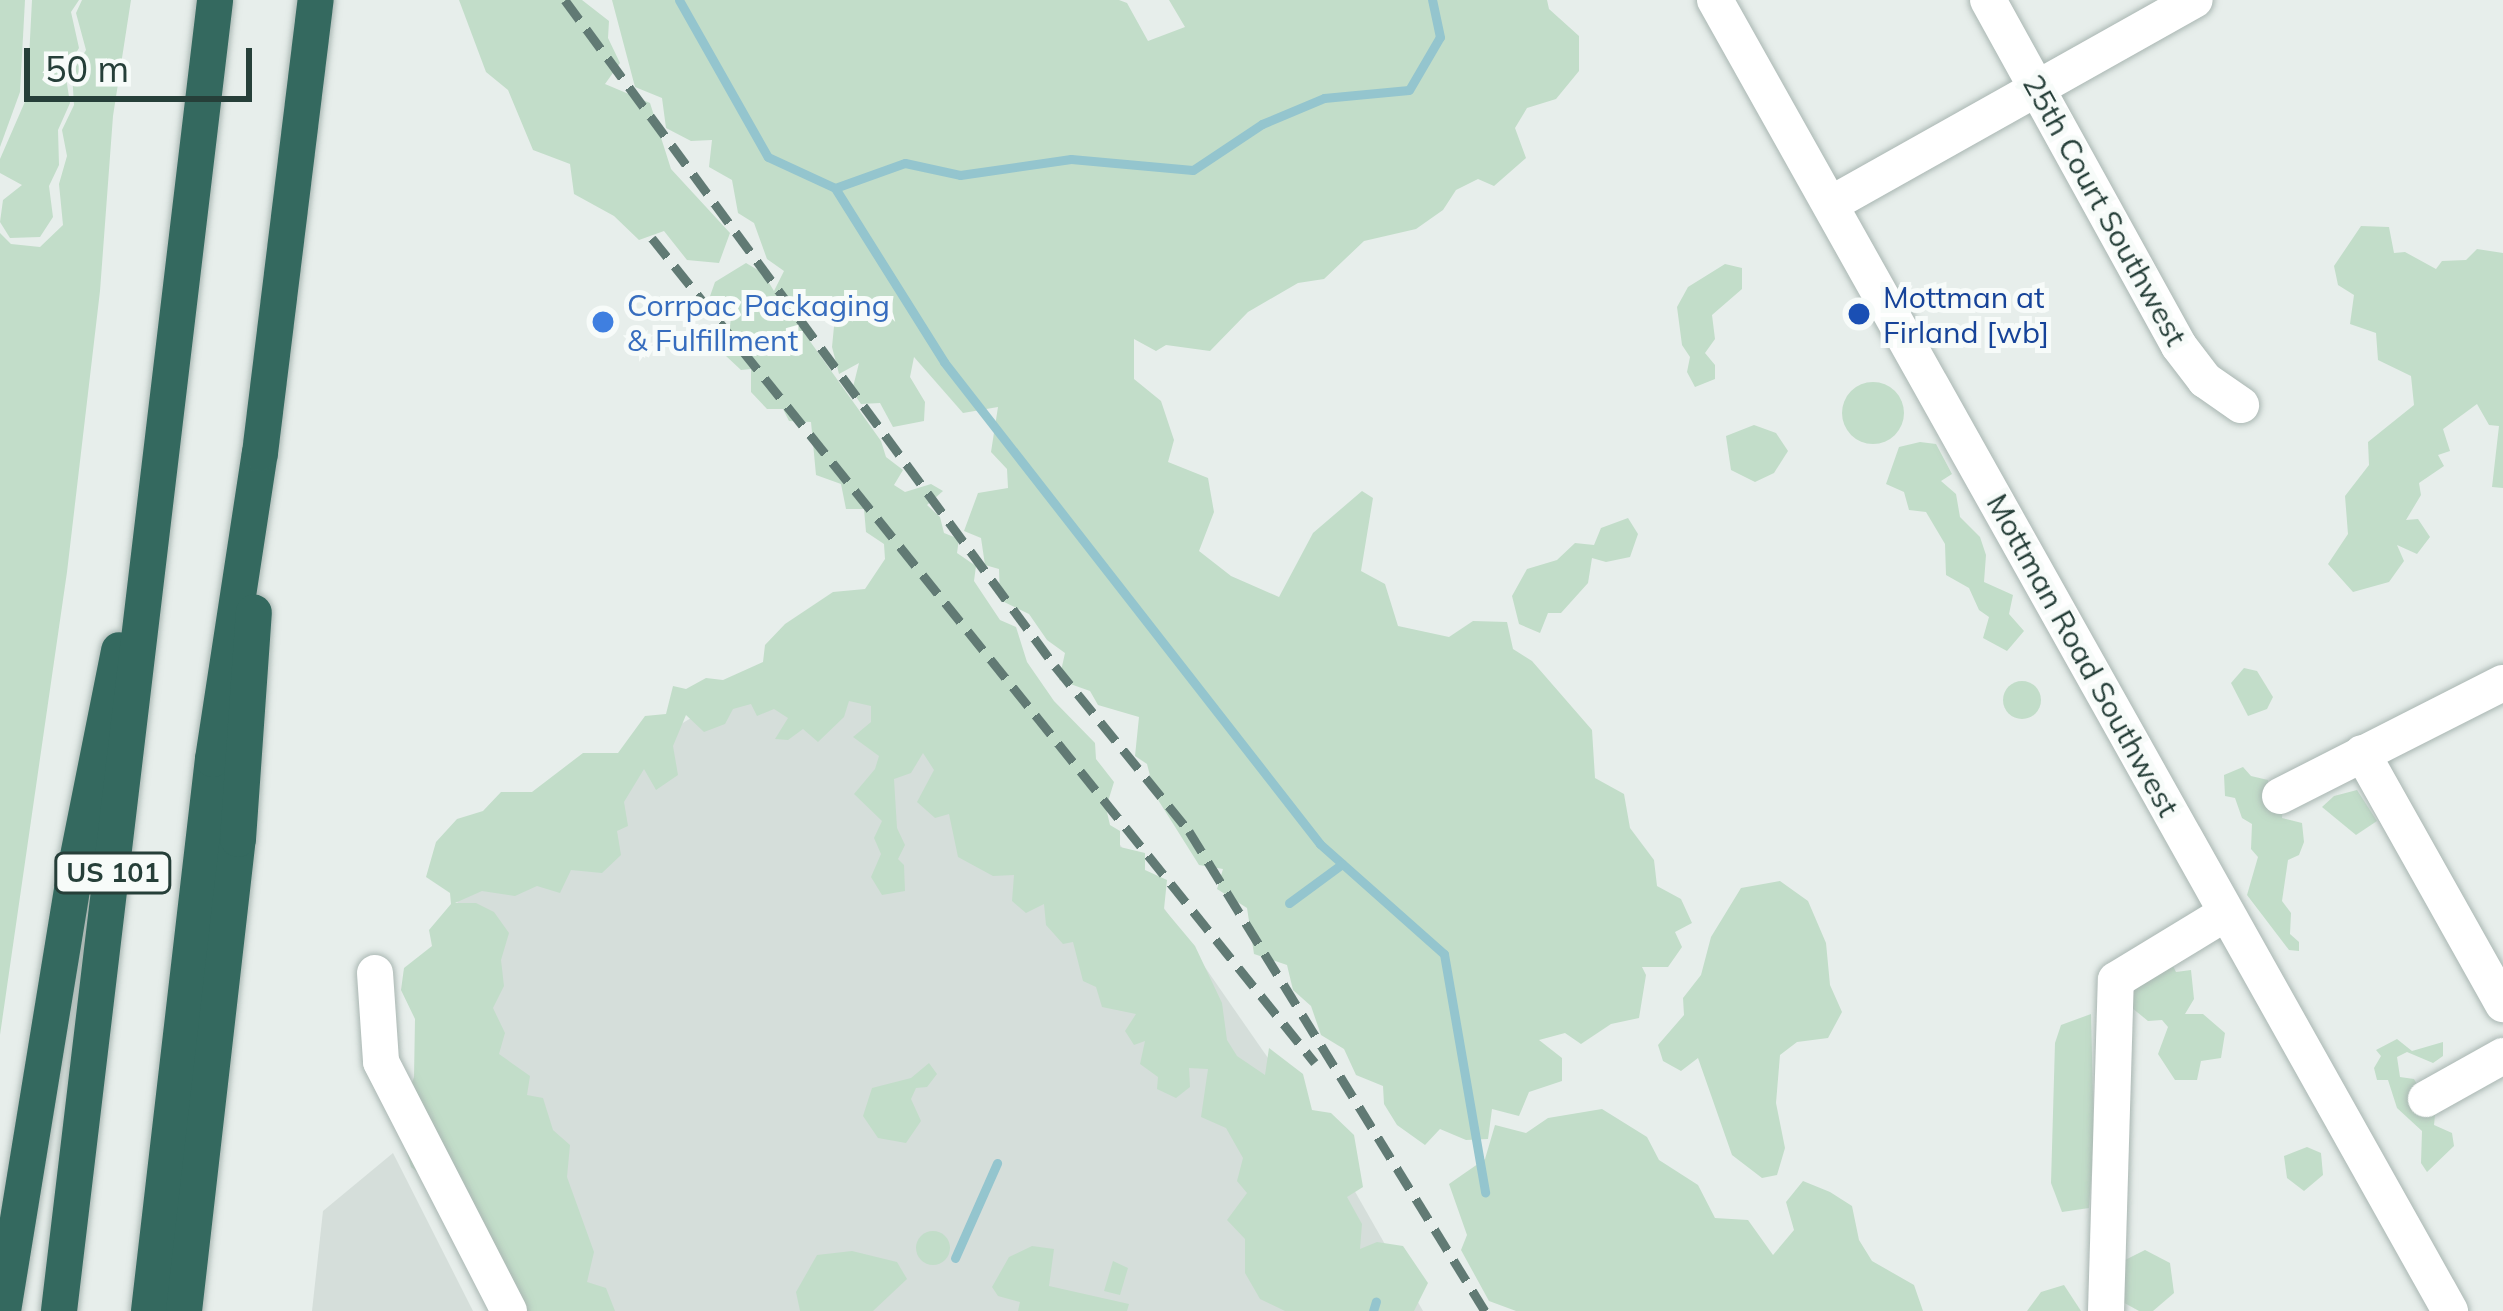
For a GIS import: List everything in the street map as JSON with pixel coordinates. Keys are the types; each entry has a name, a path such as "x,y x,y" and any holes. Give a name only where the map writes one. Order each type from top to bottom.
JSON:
{"highway":[{"name":"US 101","path":"59,1311 215,0"},
{"name":"US 101","path":"148,1311 213,759 260,453 316,0"},
{"path":"3,1311 77,861 165,435"},
{"path":"184,1311 238,839 260,453"}],"street":[{"name":"Mottman Road Southwest","path":"1715,0 2450,1311"},
{"name":"25th Court Southwest","path":"1988,0 2179,346 2205,380 2241,405"},
{"path":"1831,204 2194,0"},
{"path":"2280,796 2503,683"},
{"path":"2362,753 2503,1004"},
{"path":"2106,1311 2116,980 2226,913"},
{"path":"375,974 381,1062 509,1311"},
{"path":"2426,1099 2503,1056"}],"shaded area":[{"path":"910,584 1046,738 1329,1146 1423,1311 549,1311 432,1080 464,857"},
{"path":"393,1153 473,1311 312,1311 323,1211"}],"green space":[{"path":"0,0 25,0 20,92 0,147"},
{"path":"32,0 79,0 71,12 79,48 65,71 70,103 58,130 59,165 49,186 53,217 40,237 10,238 0,222 3,200 22,185 0,173 0,159 27,97"},
{"path":"82,0 131,0 113,116 100,291 67,572 0,1035 0,233 11,244 40,247 63,225 59,184 67,156 62,130 74,105 72,73 86,50 76,13"},
{"path":"459,0 582,0 609,21 608,38 620,63 605,84 650,103 671,169 730,233 719,263 687,260 664,231 639,240 614,216 574,194 570,164 533,150 508,90 486,72"},
{"path":"612,0 1119,0 1127,3 1148,41 1185,27 1169,0 1547,0 1549,9 1579,36 1579,71 1556,99 1527,108 1515,128 1526,158 1494,186 1478,179 1456,190 1443,210 1416,229 1364,241 1324,279 1298,283 1248,312 1210,351 1166,345 1156,351 1134,339 1134,379 1161,401 1174,440 1168,462 1208,478 1214,512 1199,551 1231,576 1279,597 1313,533 1362,491 1373,498 1361,571 1385,584 1398,626 1449,637 1473,621 1507,622 1513,649 1532,661 1592,730 1595,778 1624,794 1630,828 1654,860 1657,886 1681,899 1692,923 1675,932 1682,947 1668,967 1642,967 1646,975 1639,1018 1611,1024 1581,1044 1565,1033 1539,1040 1562,1058 1562,1081 1529,1092 1519,1116 1492,1109 1488,1139 1466,1140 1440,1129 1425,1145 1397,1125 1384,1104 1383,1086 1356,1075 1344,1049 1321,1035 1311,1006 1293,990 1287,965 1254,954 1247,908 1217,889 1223,869 1199,865 1155,795 1147,764 1135,756 1139,717 1098,705 1090,691 1059,680 1065,653 1047,640 1029,614 1000,600 999,569 985,565 981,538 964,531 978,493 1008,488 1007,469 991,452 998,407 963,413 914,357 910,377 925,402 924,421 893,427 880,403 861,404 852,391 859,363 839,374 832,347 835,316 797,323 881,441 886,457 903,470 894,485 905,492 931,484 943,491 927,505 940,517 944,533 959,539 957,553 976,566 974,581 1000,620 1016,627 1027,662 1054,701 1095,743 1096,759 1114,782 1106,808 1110,825 1120,831 1120,847 1145,853 1145,870 1167,880 1164,909 1195,946 1222,1003 1227,1040 1237,1056 1265,1075 1269,1048 1303,1074 1312,1110 1331,1113 1354,1135 1363,1187 1347,1197 1362,1224 1360,1249 1377,1242 1403,1246 1428,1283 1414,1311 1285,1311 1260,1299 1245,1273 1245,1239 1227,1220 1247,1193 1237,1181 1243,1158 1226,1128 1201,1117 1208,1069 1189,1068 1190,1087 1176,1098 1157,1089 1158,1077 1140,1064 1145,1041 1134,1045 1125,1031 1136,1014 1102,1007 1096,987 1083,981 1073,942 1063,944 1046,925 1044,904 1026,913 1012,901 1014,875 993,876 958,857 949,814 935,818 917,802 934,770 923,753 911,773 894,779 897,828 905,845 898,859 904,865 905,891 882,895 871,877 881,854 874,838 882,821 854,794 875,769 879,756 853,737 871,722 871,706 849,701 844,717 818,742 803,729 788,740 775,739 788,718 774,709 757,716 751,704 733,709 725,724 704,732 686,715 673,746 678,775 656,790 644,769 624,802 628,826 617,831 621,855 602,873 571,870 560,893 537,886 515,896 482,891 455,903 476,903 494,912 509,933 501,960 504,986 493,1008 505,1033 499,1054 530,1076 527,1095 543,1098 553,1130 570,1145 567,1177 594,1252 587,1282 606,1288 615,1311 491,1311 427,1180 411,1167 398,1121 414,1077 415,1019 401,990 404,968 432,946 429,930 451,904 450,893 426,877 436,842 457,819 483,811 501,792 532,792 583,753 618,753 645,716 666,714 673,686 686,689 706,678 723,680 763,662 765,645 785,624 833,592 865,589 885,559 884,544 866,532 864,509 846,509 841,484 816,475 811,422 789,421 783,409 767,409 751,392 751,369 741,370 726,356 731,318 720,315 709,299 715,282 746,263 763,273 774,291 784,271 767,259 754,223 738,213 732,180 709,167 712,140 691,141 666,128 662,98 635,87"},
{"path":"2361,226 2389,227 2394,253 2405,252 2436,269 2442,261 2466,260 2477,249 2503,253 2503,488 2492,487 2499,426 2489,425 2477,404 2443,429 2450,451 2438,455 2444,466 2419,483 2421,495 2406,520 2418,519 2430,537 2417,554 2397,545 2404,561 2389,582 2353,592 2328,564 2348,534 2345,496 2369,465 2368,442 2414,405 2411,376 2378,360 2376,333 2350,324 2354,295 2338,285 2334,266"},
{"path":"1725,264 1742,268 1742,289 1712,315 1715,339 1705,353 1715,365 1715,379 1695,387 1687,372 1690,357 1682,345 1677,307 1688,287"},
{"path":"1873,382 1895,391 1904,413 1895,435 1873,444 1851,435 1842,413 1851,391"},
{"path":"1754,425 1776,433 1788,451 1774,473 1755,482 1731,470 1726,436"},
{"path":"1936,444 1952,474 1941,481 1956,494 1960,517 1980,537 1986,555 1984,582 2013,595 2009,614 2024,631 2007,651 1983,638 1989,617 1979,610 1969,588 1946,575 1945,544 1926,512 1909,510 1904,492 1886,484 1899,447"},
{"path":"1628,518 1638,534 1630,557 1606,562 1592,558 1588,583 1561,613 1548,613 1540,633 1519,624 1512,596 1527,569 1557,560 1575,543 1594,545 1601,528"},
{"path":"2244,668 2257,671 2273,697 2267,709 2248,716 2231,683"},
{"path":"2022,681 2035,687 2041,700 2035,713 2022,719 2009,713 2003,700 2009,687"},
{"path":"2243,767 2251,776 2268,780 2268,792 2283,804 2282,818 2302,823 2304,842 2299,855 2288,860 2282,901 2291,913 2290,934 2299,942 2299,951 2289,950 2247,895 2258,857 2251,849 2252,824 2242,818 2235,798 2225,796 2224,775"},
{"path":"2357,790 2377,821 2356,835 2322,807 2334,796"},
{"path":"1780,881 1808,901 1826,943 1830,985 1842,1012 1828,1038 1797,1042 1780,1055 1776,1103 1785,1148 1777,1175 1762,1178 1732,1155 1698,1058 1681,1071 1663,1061 1658,1045 1684,1015 1683,998 1701,975 1711,937 1741,888"},
{"path":"2169,958 2176,972 2191,970 2194,999 2185,1014 2203,1014 2225,1033 2221,1058 2201,1061 2197,1080 2175,1080 2158,1054 2168,1027 2162,1020 2148,1021 2126,1003 2148,968"},
{"path":"2091,1014 2094,1139 2089,1208 2062,1212 2051,1183 2055,1043 2061,1025"},
{"path":"2397,1039 2412,1051 2443,1042 2443,1056 2433,1063 2407,1052 2397,1057 2400,1077 2414,1079 2435,1115 2434,1125 2452,1133 2454,1146 2427,1172 2421,1163 2422,1131 2397,1108 2388,1080 2377,1080 2374,1068 2381,1056 2376,1050"},
{"path":"929,1063 937,1074 927,1087 916,1088 911,1099 921,1121 906,1143 878,1138 863,1116 872,1088 911,1078"},
{"path":"1602,1109 1647,1137 1659,1160 1698,1185 1715,1218 1748,1220 1773,1255 1794,1230 1786,1202 1803,1181 1830,1192 1852,1206 1859,1240 1872,1261 1914,1285 1923,1311 1516,1311 1489,1301 1461,1250 1467,1235 1449,1184 1485,1159 1495,1125 1526,1133 1548,1118"},
{"path":"2307,1147 2321,1153 2323,1175 2304,1191 2287,1178 2284,1156"},
{"path":"933,1231 945,1236 950,1248 945,1260 933,1265 921,1260 916,1248 921,1236"},
{"path":"1032,1246 1054,1249 1049,1286 1129,1304 1127,1311 1018,1311 1020,1302 998,1296 992,1287 1009,1257"},
{"path":"2145,1250 2170,1263 2174,1293 2153,1311 2139,1311 2119,1300 2123,1261"},
{"path":"852,1251 897,1262 907,1279 873,1311 800,1311 796,1292 817,1255"},
{"path":"1113,1261 1128,1268 1120,1295 1104,1291"},
{"path":"2064,1285 2081,1311 2027,1311 2041,1292"}],"waterway":[{"path":"679,0 768,157 835,188 905,163 960,175 1071,159 1193,170 1262,124 1324,98 1409,90 1440,37 1432,0"},
{"path":"835,188 944,362 1320,844 1444,954 1485,1192"},
{"path":"1289,903 1342,864"},
{"path":"955,1258 997,1163"},
{"path":"1373,1311 1376,1301"}],"railway":[{"path":"565,0 1055,666 1189,831 1485,1311"},
{"path":"652,238 1315,1063"}],"place":[{"name":"Mottman at Firland [wb]","path":"1859,314"},
{"name":"Corrpac Packaging & Fulfillment","path":"603,322"}]}
